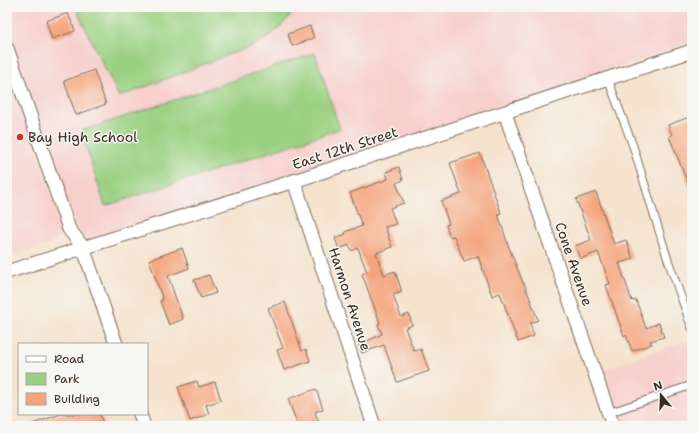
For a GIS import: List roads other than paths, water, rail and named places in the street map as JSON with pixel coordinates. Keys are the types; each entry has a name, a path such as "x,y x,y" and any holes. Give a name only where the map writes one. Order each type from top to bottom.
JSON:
{"street":[{"path":"7,48 69,229 83,247 116,343"},
{"name":"East 12th Street","path":"7,272 692,52"},
{"name":"Cone Avenue","path":"505,113 613,426"},
{"name":"Harmon Avenue","path":"294,181 374,426"},
{"path":"140,415 144,426"}],"lane":[{"path":"608,79 633,146 668,260 692,328"},
{"path":"608,413 692,385"}],"place":[{"name":"Bay High School","path":"20,137"}]}
